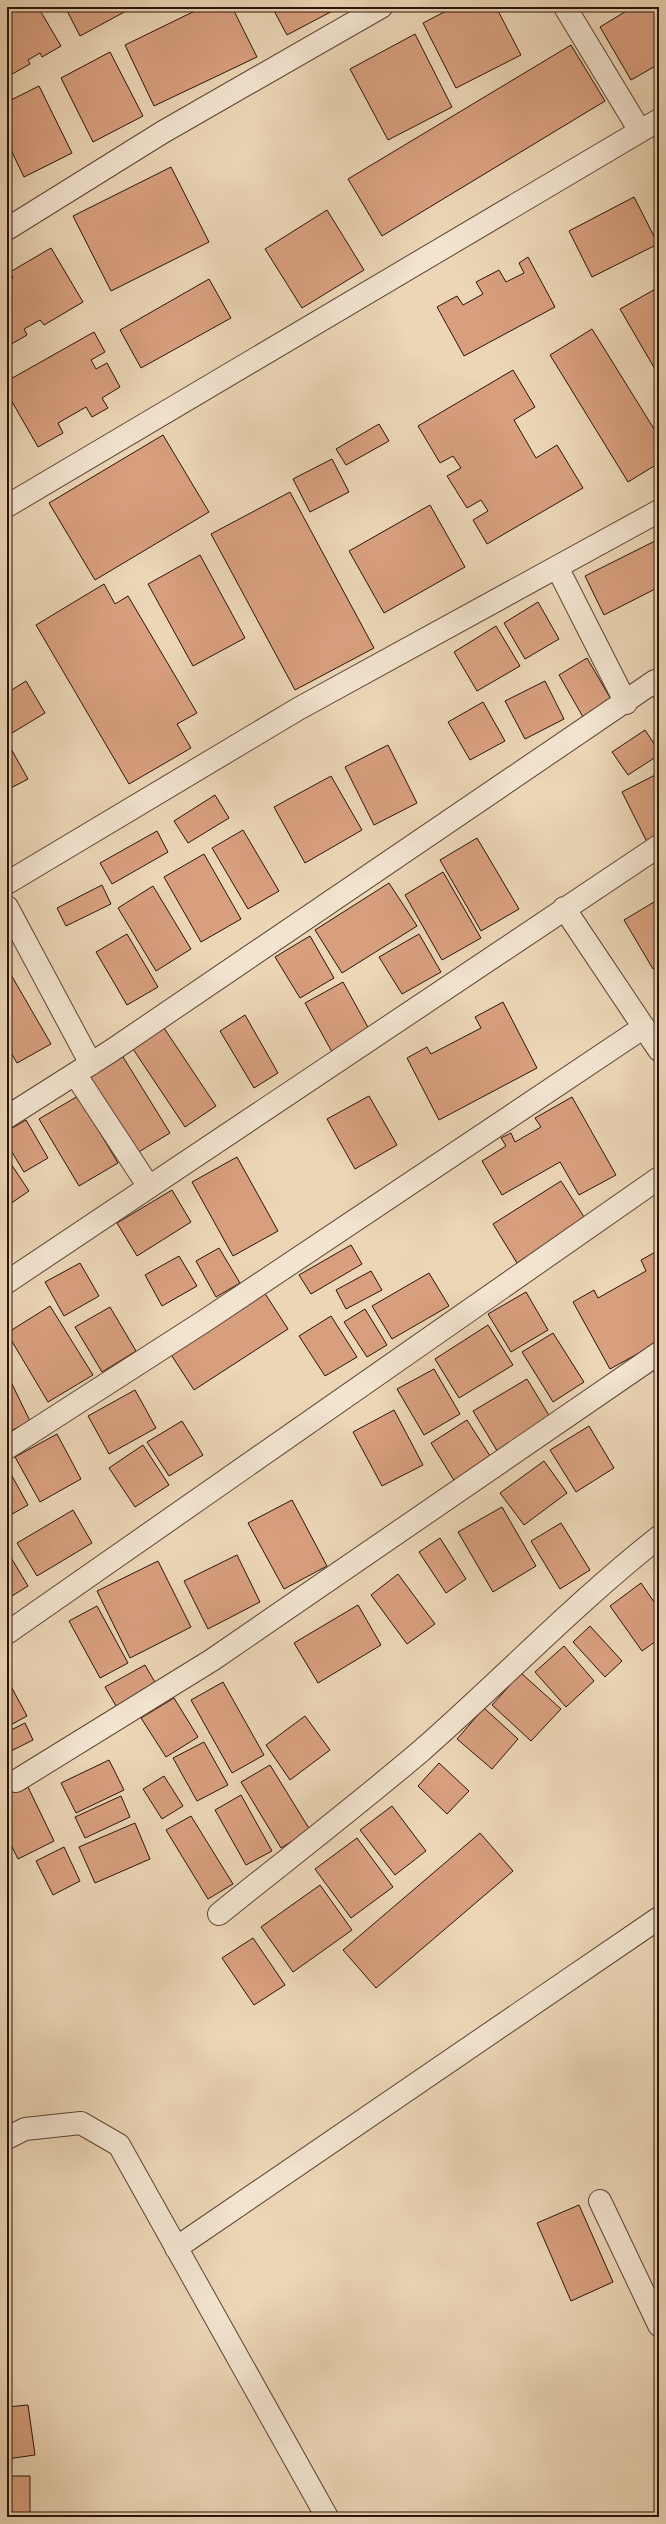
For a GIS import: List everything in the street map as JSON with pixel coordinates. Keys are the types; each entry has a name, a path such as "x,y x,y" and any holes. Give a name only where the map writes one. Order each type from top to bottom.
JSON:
{"street":[{"path":"7,229 163,132 382,7"},
{"path":"565,7 640,132"},
{"path":"7,506 659,120"},
{"path":"7,883 298,709 659,511"},
{"path":"557,567 626,703"},
{"path":"7,1117 83,1069 626,703 655,681 659,687"},
{"path":"7,1282 564,908 659,846"},
{"path":"7,907 83,1069 149,1187"},
{"path":"564,908 659,1050"},
{"path":"7,1448 206,1320 644,1027"},
{"path":"7,1633 659,1178"},
{"path":"16,1781 212,1660 659,1353"},
{"path":"219,1914 421,1751 517,1661 632,1558 659,1537"},
{"path":"176,2248 659,1918"},
{"path":"7,2138 25,2129 80,2123 120,2145 327,2517"},
{"path":"600,2201 659,2325"}],"building":[{"path":"7,7 38,7 61,46 42,57 40,53 28,60 30,64 7,77"},
{"path":"65,7 127,7 128,10 80,36"},
{"path":"203,7 232,7 257,57 154,106 125,45"},
{"path":"272,7 340,7 287,35"},
{"path":"454,7 496,7 521,55 456,88 423,23"},
{"path":"633,7 659,7 659,64 631,80 600,27"},
{"path":"415,34 452,107 388,140 350,69"},
{"path":"571,45 605,101 382,236 348,179"},
{"path":"110,52 143,116 93,142 61,78"},
{"path":"39,86 72,153 24,177 7,142 7,102"},
{"path":"171,167 209,242 111,291 73,216"},
{"path":"634,197 658,244 592,277 569,231"},
{"path":"327,210 364,270 302,308 265,249"},
{"path":"51,248 83,302 44,325 40,320 24,329 27,335 8,346 7,281 13,278 10,272"},
{"path":"528,257 555,307 464,356 437,307 457,296 463,305 483,294 476,282 499,270 506,282 524,273 519,263"},
{"path":"209,279 231,318 141,368 120,330"},
{"path":"659,287 659,376 620,309"},
{"path":"592,329 659,437 659,463 628,482 550,355"},
{"path":"94,332 105,352 91,360 96,369 107,363 120,387 102,398 108,408 92,417 86,407 58,423 63,433 38,447 7,393 7,381"},
{"path":"513,370 535,407 514,420 536,458 557,445 583,488 487,544 473,520 488,511 481,500 467,508 447,476 461,468 453,456 440,463 418,426"},
{"path":"379,424 389,441 346,465 336,449"},
{"path":"163,435 209,512 95,580 49,503"},
{"path":"332,459 349,492 310,512 293,479"},
{"path":"290,492 374,648 295,690 211,534"},
{"path":"430,505 465,567 384,613 349,551"},
{"path":"657,540 659,544 659,587 604,615 585,576"},
{"path":"200,555 245,638 193,666 148,584"},
{"path":"104,584 115,604 128,596 197,713 177,724 191,748 129,784 36,625"},
{"path":"538,602 559,639 525,659 504,623"},
{"path":"496,626 520,666 477,691 454,652"},
{"path":"587,658 612,701 583,717 559,675"},
{"path":"26,681 45,713 7,736 7,693"},
{"path":"545,681 564,719 525,739 505,701"},
{"path":"483,702 505,741 470,760 448,722"},
{"path":"645,730 659,751 659,755 628,775 612,752"},
{"path":"388,745 417,803 374,825 345,767"},
{"path":"10,747 28,779 7,790 7,749"},
{"path":"659,773 659,835 647,842 622,792"},
{"path":"331,776 362,830 305,863 274,807"},
{"path":"215,795 229,818 188,843 174,821"},
{"path":"243,830 279,891 248,909 212,848"},
{"path":"157,831 168,852 112,884 100,863"},
{"path":"477,838 519,909 481,931 440,860"},
{"path":"204,854 241,919 201,942 164,877"},
{"path":"443,872 481,938 442,960 405,895"},
{"path":"389,883 417,926 342,973 315,930"},
{"path":"102,885 111,904 66,926 57,908"},
{"path":"153,886 191,949 156,971 118,908"},
{"path":"659,899 659,965 653,969 624,920"},
{"path":"127,934 158,987 127,1005 96,952"},
{"path":"419,934 441,972 402,994 379,957"},
{"path":"310,936 334,978 300,998 275,957"},
{"path":"10,973 51,1044 17,1063 7,1046 7,974"},
{"path":"343,982 370,1031 332,1052 305,1003"},
{"path":"503,1002 537,1068 439,1120 407,1058 427,1047 431,1054 481,1028 475,1017"},
{"path":"245,1015 278,1073 254,1088 220,1031"},
{"path":"164,1028 216,1106 185,1127 133,1049"},
{"path":"120,1052 170,1133 137,1153 87,1073"},
{"path":"78,1096 118,1163 79,1186 39,1119"},
{"path":"369,1096 397,1145 355,1169 327,1119"},
{"path":"572,1097 616,1175 579,1195 560,1162 502,1195 482,1161 506,1146 501,1138 511,1133 515,1142 541,1127 535,1118"},
{"path":"26,1120 48,1158 24,1172 7,1144 7,1131"},
{"path":"237,1157 278,1231 233,1256 192,1182"},
{"path":"7,1158 29,1191 7,1206"},
{"path":"561,1181 586,1220 517,1263 493,1224"},
{"path":"172,1190 191,1222 137,1256 117,1223"},
{"path":"351,1245 362,1264 311,1294 299,1275"},
{"path":"219,1248 240,1283 216,1297 196,1261"},
{"path":"659,1250 659,1342 610,1369 573,1302 594,1290 598,1298 646,1271 641,1260"},
{"path":"179,1256 197,1286 162,1306 145,1275"},
{"path":"80,1263 99,1296 64,1316 45,1282"},
{"path":"371,1271 382,1290 346,1309 336,1290"},
{"path":"429,1273 449,1306 392,1339 372,1306"},
{"path":"264,1292 288,1329 194,1390 170,1353"},
{"path":"526,1292 548,1330 511,1352 488,1314"},
{"path":"50,1306 93,1375 48,1402 7,1333"},
{"path":"110,1307 136,1351 102,1372 75,1327"},
{"path":"365,1309 387,1345 367,1357 344,1322"},
{"path":"331,1316 357,1357 325,1376 299,1336"},
{"path":"488,1325 513,1365 459,1398 435,1359"},
{"path":"553,1333 584,1382 553,1402 522,1352"},
{"path":"434,1369 460,1414 424,1435 397,1389"},
{"path":"527,1379 553,1422 499,1454 473,1411"},
{"path":"10,1380 30,1421 7,1433 7,1382"},
{"path":"135,1390 156,1428 109,1454 88,1416"},
{"path":"394,1410 423,1465 382,1486 353,1432"},
{"path":"467,1420 492,1459 455,1482 431,1443"},
{"path":"182,1421 203,1455 169,1476 147,1442"},
{"path":"589,1426 614,1468 576,1492 550,1450"},
{"path":"57,1434 81,1479 40,1502 15,1457"},
{"path":"143,1445 169,1485 135,1507 109,1468"},
{"path":"544,1461 567,1493 524,1525 500,1493"},
{"path":"7,1467 28,1505 7,1517"},
{"path":"292,1500 327,1566 284,1589 248,1523"},
{"path":"502,1507 536,1566 493,1592 458,1532"},
{"path":"73,1510 92,1543 37,1576 17,1543"},
{"path":"561,1523 590,1570 560,1589 531,1541"},
{"path":"440,1538 466,1579 446,1593 419,1552"},
{"path":"7,1551 28,1586 7,1599"},
{"path":"237,1555 260,1602 208,1629 184,1581"},
{"path":"158,1561 191,1627 130,1658 97,1591"},
{"path":"398,1574 435,1624 407,1644 371,1595"},
{"path":"641,1583 659,1609 659,1639 642,1651 610,1606"},
{"path":"358,1605 381,1645 318,1683 294,1643"},
{"path":"97,1606 128,1663 100,1678 69,1621"},
{"path":"590,1626 622,1661 605,1677 573,1642"},
{"path":"564,1646 594,1681 566,1707 535,1672"},
{"path":"145,1665 156,1684 116,1706 105,1687"},
{"path":"521,1673 561,1709 531,1741 492,1705"},
{"path":"7,1679 27,1716 7,1727"},
{"path":"223,1682 264,1755 232,1773 191,1700"},
{"path":"174,1698 198,1737 166,1757 141,1718"},
{"path":"484,1708 518,1739 492,1769 457,1739"},
{"path":"305,1716 330,1750 290,1780 266,1745"},
{"path":"25,1723 33,1740 7,1753 7,1732"},
{"path":"204,1742 228,1785 197,1801 173,1758"},
{"path":"109,1760 124,1790 76,1813 61,1783"},
{"path":"439,1763 469,1791 447,1814 418,1786"},
{"path":"270,1765 310,1830 281,1848 241,1782"},
{"path":"164,1776 183,1806 162,1819 143,1789"},
{"path":"27,1785 54,1841 18,1859 7,1837 7,1795"},
{"path":"241,1795 272,1851 246,1865 215,1810"},
{"path":"121,1796 130,1817 85,1838 75,1817"},
{"path":"392,1806 426,1851 395,1875 360,1830"},
{"path":"191,1816 233,1884 208,1899 166,1830"},
{"path":"135,1823 150,1859 95,1883 79,1847"},
{"path":"480,1833 513,1871 376,1988 343,1950"},
{"path":"357,1838 393,1887 351,1918 315,1869"},
{"path":"64,1847 80,1881 53,1895 36,1861"},
{"path":"320,1885 352,1930 293,1972 261,1927"},
{"path":"253,1938 285,1985 254,2005 222,1958"},
{"path":"579,2205 613,2282 571,2301 537,2223"},
{"path":"28,2405 35,2455 7,2459 7,2407"},
{"path":"7,2476 30,2476 30,2517 7,2517"}]}
